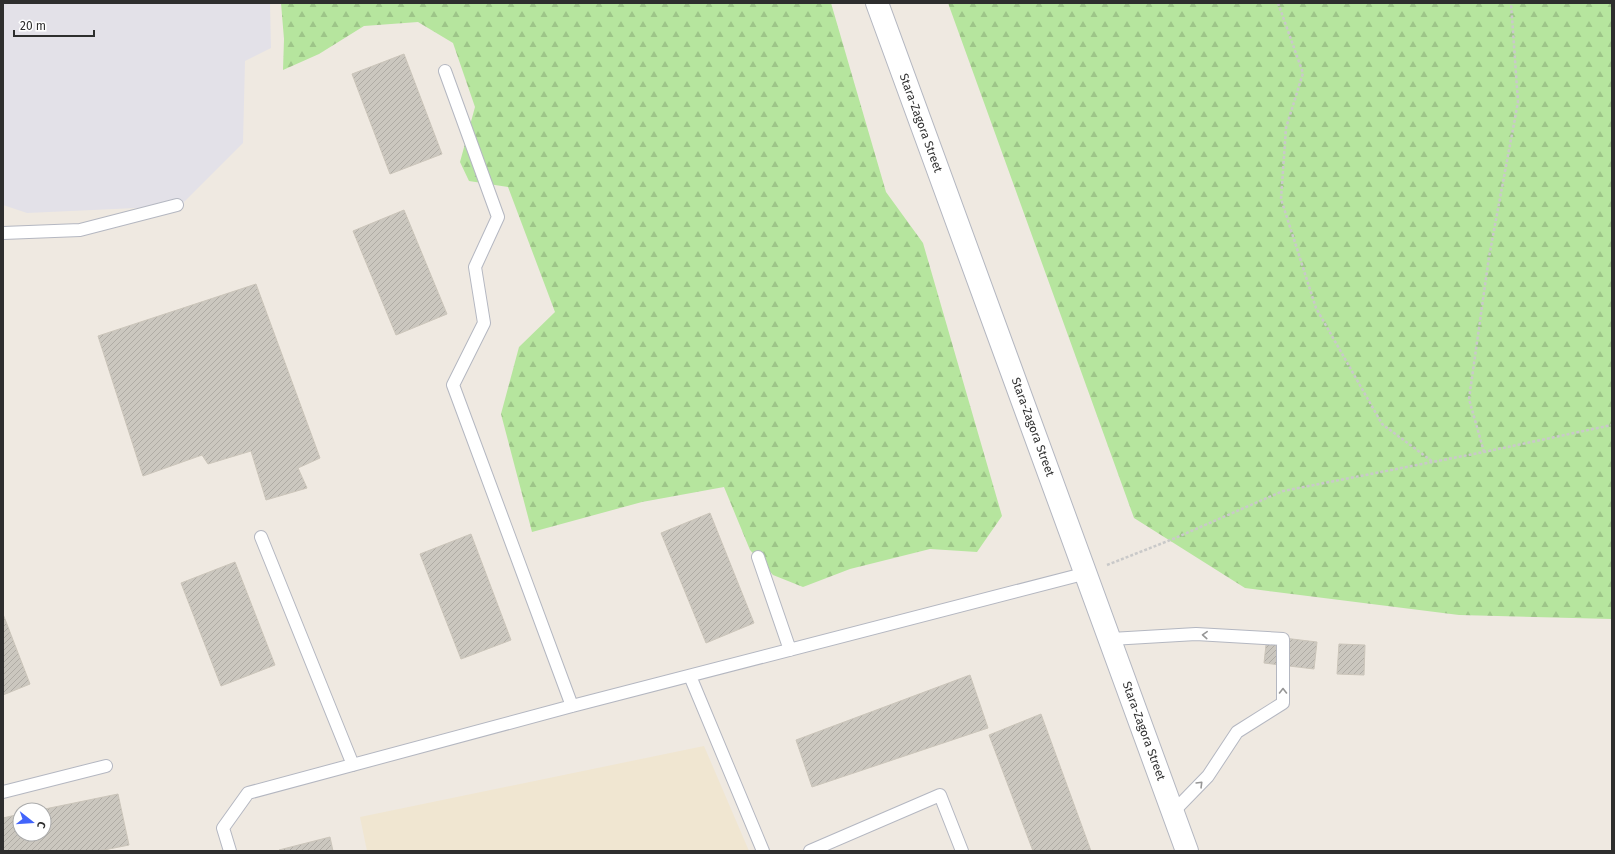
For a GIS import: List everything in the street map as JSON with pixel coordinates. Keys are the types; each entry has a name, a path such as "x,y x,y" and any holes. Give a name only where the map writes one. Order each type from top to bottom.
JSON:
{"main road":[{"name":"Stara-Zagora Street","path":"877,3 1087,573 1187,851"}],"lane":[{"path":"445,71 498,217 475,267 484,323 453,385 572,706"},
{"path":"3,233 80,230 177,205"},
{"path":"261,537 353,765"},
{"path":"758,557 790,650"},
{"path":"230,851 223,828 248,793 572,706 1087,573"},
{"path":"1111,639 1196,634 1283,639 1283,703 1237,732 1208,776 1173,812"},
{"path":"690,676 763,851"},
{"path":"3,792 106,766"},
{"path":"810,851 940,795 962,851"}],"path":[{"path":"1278,3 1303,73 1286,128 1281,199 1316,308 1382,424 1433,462"},
{"path":"1484,452 1469,399 1489,257 1518,102 1511,3"},
{"path":"1087,573 1283,491 1484,452 1612,425"}],"shaded area":[{"path":"3,3 270,3 271,48 245,61 243,143 180,206 27,213 3,205"},
{"path":"704,746 749,851 367,851 360,817"}],"green space":[{"path":"281,3 831,3 886,192 923,243 1002,516 977,552 930,549 850,569 803,587 773,575 750,550 724,487 642,502 532,532 501,414 519,347 555,312 508,187 469,181 460,162 475,107 453,43 418,22 364,26 319,54 283,70 284,39"},
{"path":"948,3 1612,3 1612,619 1459,615 1245,588 1134,518"}],"building":[{"path":"404,54 442,154 390,174 352,74"},
{"path":"404,210 447,314 396,335 353,231"},
{"path":"256,284 320,458 298,468 307,488 266,500 251,451 208,464 202,455 143,476 98,336"},
{"path":"710,513 754,623 706,643 661,533"},
{"path":"471,534 511,640 461,659 420,554"},
{"path":"235,562 275,665 221,686 181,583"},
{"path":"3,614 30,684 3,695"},
{"path":"1267,636 1317,642 1314,669 1264,663"},
{"path":"1339,644 1365,645 1364,675 1337,674"},
{"path":"970,675 988,728 812,787 796,740"},
{"path":"1041,714 1091,851 1033,851 989,735"},
{"path":"118,794 129,845 99,851 3,851 3,818 12,816 12,842 52,842 52,808"},
{"path":"330,837 333,851 279,850"}]}
